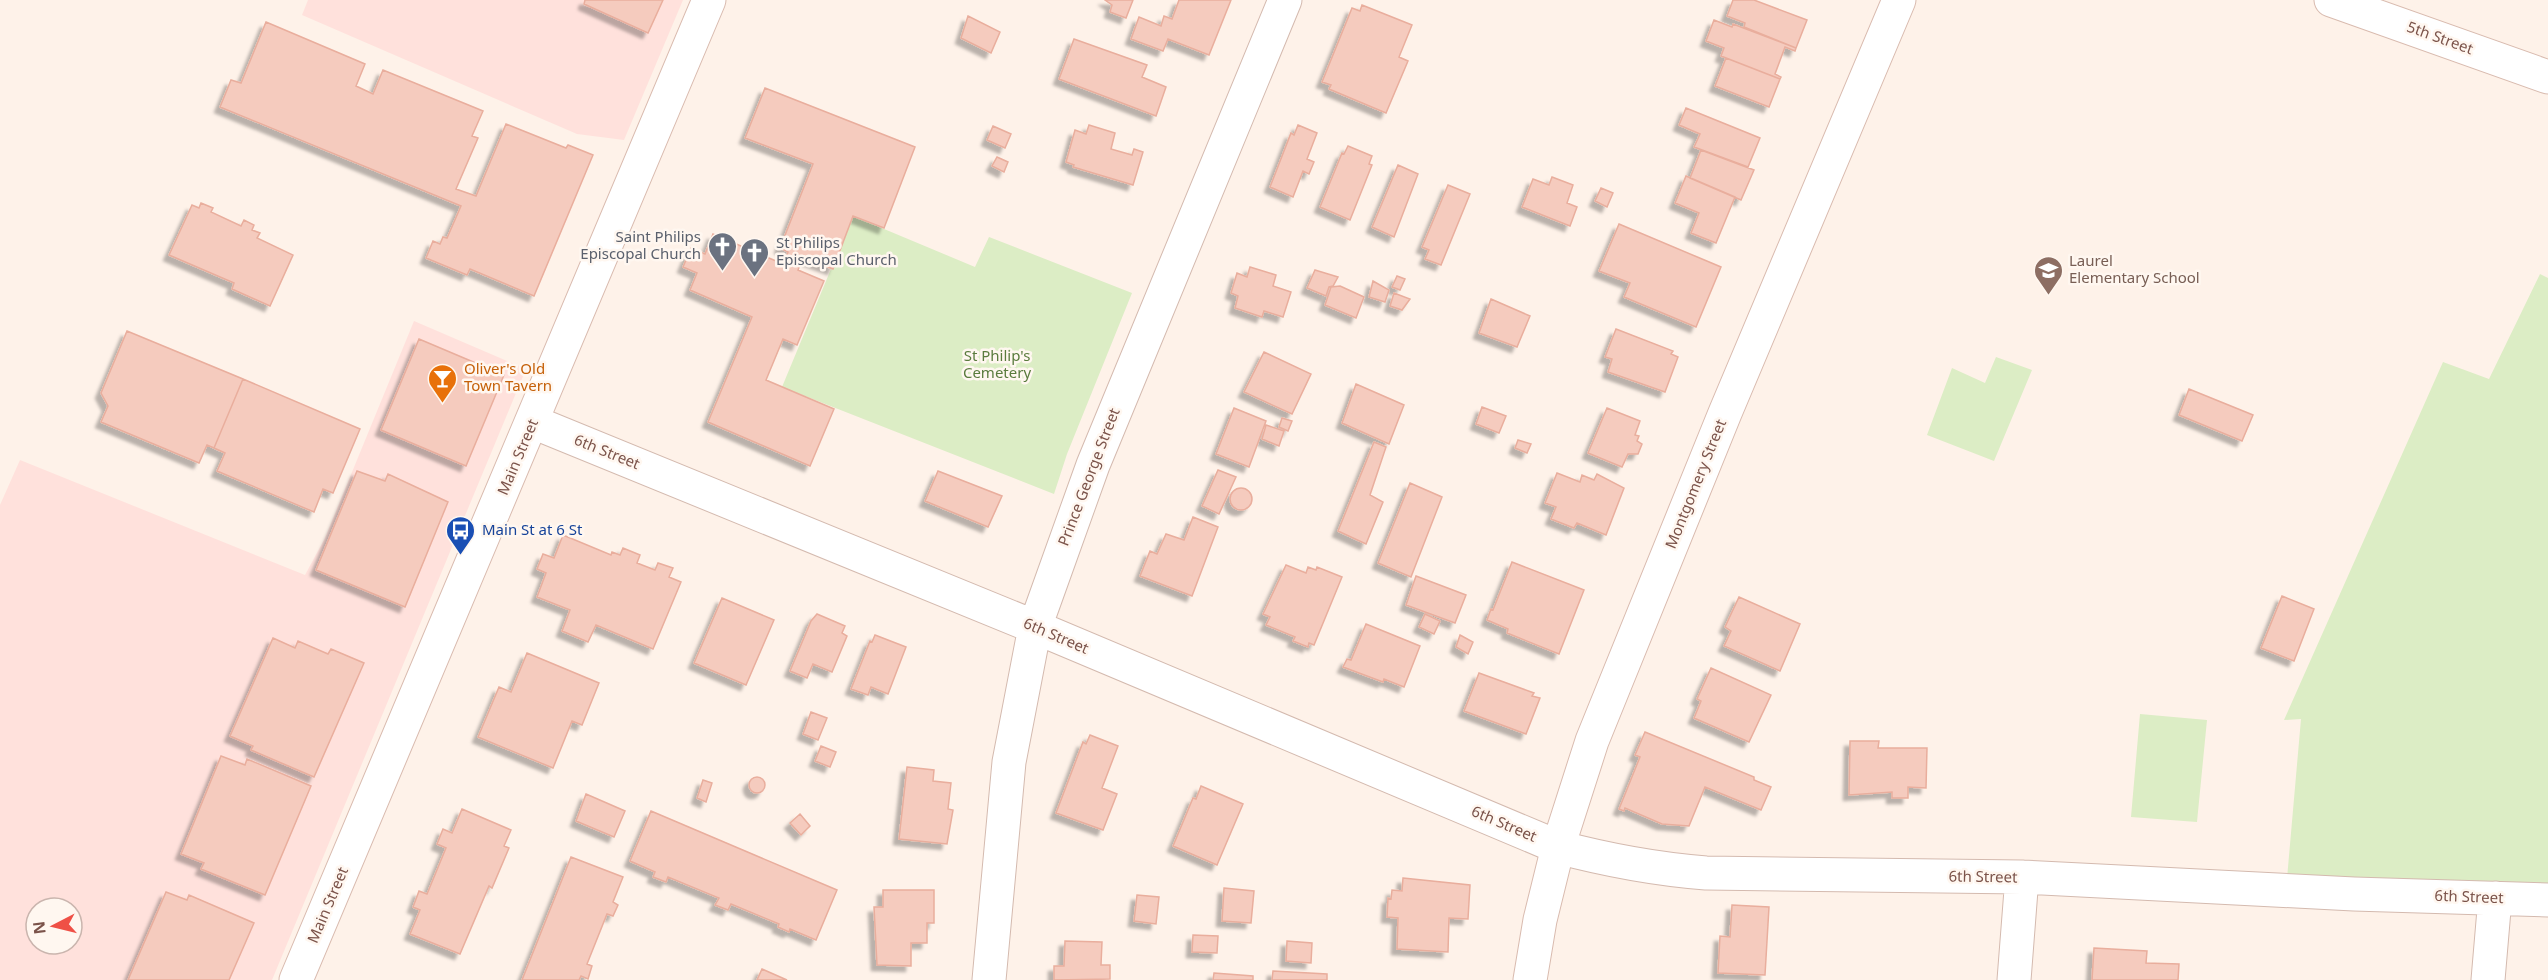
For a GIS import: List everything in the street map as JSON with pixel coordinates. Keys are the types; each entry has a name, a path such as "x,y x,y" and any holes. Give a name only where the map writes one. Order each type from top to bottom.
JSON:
{"street":[{"name":"Main Street","path":"296,980 709,0"},
{"name":"Prince George Street","path":"989,980 1009,762 1035,627 1097,454 1285,0"},
{"name":"Montgomery Street","path":"1530,980 1540,920 1558,847 1592,741 1725,413 1899,0"},
{"name":"5th Street","path":"2331,0 2548,77"},
{"name":"6th Street","path":"533,422 1035,627 1558,847 1612,861 1656,869 1706,873 2022,877 2548,900"},
{"path":"2014,980 2022,877"},
{"path":"2488,980 2495,898"}],"shaded area":[{"path":"308,0 683,0 624,140 577,134 302,15"},
{"path":"414,321 526,369 272,980 0,980 0,505 20,460 305,575 325,538"}],"green space":[{"name":"St Philip's Cemetery","path":"853,216 975,267 989,237 1132,293 1067,454 1054,494 782,387"},
{"path":"2540,274 2548,278 2548,900 2286,890 2301,719 2284,720 2443,362 2489,379"},
{"path":"1996,357 2032,370 1994,461 1927,435 1952,368 1985,383"},
{"path":"2140,714 2207,720 2197,822 2131,817"}],"building":[{"path":"585,0 663,0 648,33 584,4"},
{"path":"1105,0 1133,0 1126,18 1110,12 1112,5"},
{"path":"1179,0 1231,0 1209,55 1168,39 1163,51 1131,39 1139,17 1161,26 1164,16 1172,19"},
{"path":"1733,0 1754,0 1807,20 1796,48 1744,27 1745,23 1727,16"},
{"path":"1362,5 1412,25 1399,57 1408,61 1386,113 1329,89 1331,85 1322,82 1352,8 1360,11"},
{"path":"968,16 1000,32 991,53 961,38"},
{"path":"1714,20 1732,27 1733,24 1796,48 1795,51 1785,47 1775,74 1781,77 1780,79 1721,56 1724,48 1706,41"},
{"path":"266,22 365,64 356,86 373,94 383,70 483,111 472,136 478,138 456,189 476,196 506,124 566,148 568,145 593,155 534,296 470,269 467,275 426,258 433,241 440,244 443,237 447,238 461,206 220,107 231,80 241,83"},
{"path":"1074,39 1147,65 1142,77 1166,87 1156,116 1059,79"},
{"path":"1726,58 1780,79 1769,107 1715,86"},
{"name":"St Philips Episcopal Church","path":"765,88 915,147 884,228 853,216 833,269 803,258 798,270 824,281 797,345 783,339 766,380 834,409 810,466 708,422 752,317 690,290 697,273 683,267 691,248 705,254 713,234 783,264 788,252 780,248 813,164 745,138"},
{"path":"1686,108 1760,138 1748,167 1694,147 1700,134 1679,125"},
{"path":"1089,125 1115,133 1111,149 1132,155 1134,149 1143,152 1133,185 1073,167 1074,165 1066,162 1075,130 1086,134"},
{"path":"1298,125 1317,133 1307,159 1314,162 1309,174 1303,171 1293,197 1270,187 1291,133 1294,135"},
{"path":"993,126 1011,134 1005,148 987,140"},
{"path":"1348,146 1372,156 1369,164 1372,165 1350,220 1320,207 1342,153 1344,154"},
{"path":"1701,150 1754,170 1741,200 1690,178"},
{"path":"997,157 1008,162 1004,172 992,166"},
{"path":"1398,165 1418,174 1394,237 1372,227"},
{"path":"1686,176 1735,197 1716,243 1691,233 1699,213 1675,203"},
{"path":"1552,177 1573,185 1567,203 1577,207 1570,226 1522,207 1533,179 1549,185"},
{"path":"1448,185 1470,194 1441,265 1425,259 1429,250 1422,247"},
{"path":"1601,188 1613,193 1607,207 1595,201"},
{"path":"201,203 213,208 211,212 241,226 244,220 254,225 252,230 260,233 257,238 293,255 270,306 232,289 234,283 169,255 192,205 199,208"},
{"path":"1619,224 1721,267 1696,327 1624,297 1630,283 1599,271"},
{"path":"1250,267 1276,275 1273,286 1291,292 1283,317 1264,311 1262,317 1235,308 1238,296 1231,293 1237,273 1247,277"},
{"path":"1315,270 1338,277 1333,286 1329,287 1326,296 1307,288"},
{"path":"1397,276 1405,279 1400,290 1392,287"},
{"path":"1373,281 1389,290 1385,302 1369,297"},
{"path":"1340,286 1364,297 1356,318 1325,305 1331,287"},
{"path":"1394,293 1410,299 1402,310 1390,306"},
{"path":"1491,299 1530,316 1517,347 1479,333"},
{"path":"1616,329 1673,351 1671,354 1678,357 1665,392 1608,372 1612,359 1605,357"},
{"path":"127,331 243,379 214,448 207,445 199,463 101,422 108,406 101,393"},
{"name":"Oliver's Old Town Tavern","path":"419,339 504,375 466,466 381,430"},
{"path":"1264,352 1311,374 1292,414 1244,392"},
{"path":"243,379 360,429 333,493 323,489 314,512 217,471 225,453 214,448"},
{"path":"1356,384 1404,405 1389,444 1342,423"},
{"path":"2189,389 2253,415 2242,441 2179,415"},
{"path":"1482,407 1506,416 1499,433 1476,424"},
{"path":"1234,408 1266,421 1249,467 1216,454"},
{"path":"1607,408 1640,421 1635,435 1639,436 1637,441 1642,444 1638,454 1628,454 1622,467 1588,453"},
{"path":"1282,418 1292,421 1288,431 1279,427"},
{"path":"1266,425 1284,431 1279,446 1262,439"},
{"path":"1518,440 1531,444 1527,453 1515,448"},
{"path":"1374,442 1386,447 1370,495 1383,502 1366,544 1338,531"},
{"path":"1218,470 1236,477 1219,514 1202,506"},
{"path":"357,471 385,481 388,474 448,502 405,607 316,570"},
{"path":"938,471 1002,496 988,527 925,501"},
{"path":"1557,473 1580,482 1582,475 1594,480 1597,474 1624,488 1606,535 1577,523 1574,528 1551,519 1556,507 1545,503"},
{"path":"1410,483 1442,497 1411,577 1378,563"},
{"path":"1241,488 1249,491 1252,499 1249,507 1241,510 1233,507 1230,499 1233,491"},
{"path":"1193,517 1218,527 1192,596 1140,576 1150,551 1157,554 1166,534 1184,540"},
{"path":"563,535 611,555 612,552 620,555 623,548 640,555 637,563 655,570 658,563 673,568 669,577 681,582 653,649 596,625 588,642 562,631 570,610 537,597 546,573 537,569 543,554 554,558"},
{"path":"1512,562 1584,590 1559,654 1507,633 1508,629 1487,620"},
{"path":"1286,565 1306,573 1308,567 1316,570 1317,567 1342,577 1314,645 1309,643 1308,647 1293,641 1295,637 1266,625 1270,617 1263,614"},
{"path":"1416,576 1466,595 1455,623 1406,605"},
{"path":"2282,596 2314,609 2294,661 2261,648"},
{"path":"1739,597 1800,624 1780,671 1724,646 1731,631 1725,627"},
{"path":"722,598 774,620 746,685 694,663"},
{"path":"817,614 845,626 842,633 847,636 832,672 813,664 807,678 790,671 811,621"},
{"path":"1425,614 1440,621 1434,634 1419,627"},
{"path":"1366,624 1420,646 1404,687 1343,667 1347,659 1351,660"},
{"path":"875,635 906,647 888,694 871,687 868,695 851,689 870,641 872,642"},
{"path":"1460,635 1473,642 1468,654 1456,647"},
{"path":"273,638 295,648 298,641 328,654 331,649 364,663 314,777 251,750 253,746 230,736"},
{"path":"527,653 599,683 582,725 572,721 553,768 478,737 499,687 511,692"},
{"path":"1711,668 1771,695 1749,742 1694,718 1701,701 1697,699"},
{"path":"1479,673 1534,693 1532,696 1540,698 1526,734 1464,711"},
{"path":"811,712 827,718 818,740 803,734"},
{"path":"1645,732 1754,777 1754,780 1771,787 1761,810 1705,787 1689,826 1662,824 1625,808 1624,811 1619,809 1640,757 1635,755"},
{"path":"1090,735 1118,746 1102,788 1117,794 1103,830 1056,813 1083,742 1086,744"},
{"path":"1850,741 1879,741 1878,748 1927,748 1926,788 1908,787 1908,798 1892,798 1892,792 1849,795"},
{"path":"821,746 836,752 830,767 815,761"},
{"path":"221,756 245,765 247,759 311,786 265,895 201,869 204,863 181,854"},
{"path":"907,767 934,770 933,781 951,783 948,809 953,810 947,844 899,839"},
{"path":"754,777 760,777 765,785 763,791 754,793 749,788 749,782"},
{"path":"703,780 712,783 706,802 697,798"},
{"path":"1201,786 1243,804 1217,865 1173,846 1193,798 1196,799"},
{"path":"586,794 625,811 614,837 576,821"},
{"path":"462,809 511,830 504,846 509,848 492,888 489,886 460,954 410,934 420,910 413,907 419,891 427,894 446,848 437,844 443,829 452,833"},
{"path":"651,811 837,890 816,940 790,929 789,932 778,927 779,924 731,904 728,910 715,905 719,898 668,877 666,882 653,877 655,872 630,861"},
{"path":"800,814 810,826 801,835 790,823"},
{"path":"571,857 623,877 613,902 618,905 613,916 607,914 587,964 592,966 588,979 581,976 579,980 522,980"},
{"path":"1403,878 1470,885 1468,919 1449,918 1448,952 1397,949 1398,918 1387,917 1388,898 1391,899 1392,890 1402,891"},
{"path":"1224,888 1254,891 1251,923 1222,921"},
{"path":"883,890 934,890 934,923 927,923 927,943 911,943 911,966 877,965 874,907 883,907"},
{"path":"166,892 187,900 189,895 254,923 229,980 128,980"},
{"path":"1137,895 1159,897 1156,924 1134,921"},
{"path":"1732,905 1769,907 1765,975 1718,973 1720,936 1730,937"},
{"path":"1193,935 1218,936 1217,953 1192,952"},
{"path":"1065,941 1102,942 1101,965 1110,965 1110,979 1054,980 1054,966 1064,966"},
{"path":"1287,941 1312,943 1311,963 1286,961"},
{"path":"2094,948 2147,951 2146,963 2179,964 2178,980 2092,980"},
{"path":"762,969 787,980 757,980"},
{"path":"1273,971 1327,974 1327,980 1272,980"},
{"path":"1214,973 1253,976 1253,980 1213,980"}],"place":[{"name":"Saint Philips Episcopal Church","path":"722,272"},
{"name":"St Philips Episcopal Church","path":"755,278"},
{"name":"Laurel Elementary School","path":"2048,296"},
{"name":"Oliver's Old Town Tavern","path":"443,404"},
{"name":"Main St at 6 St","path":"461,556"}]}
